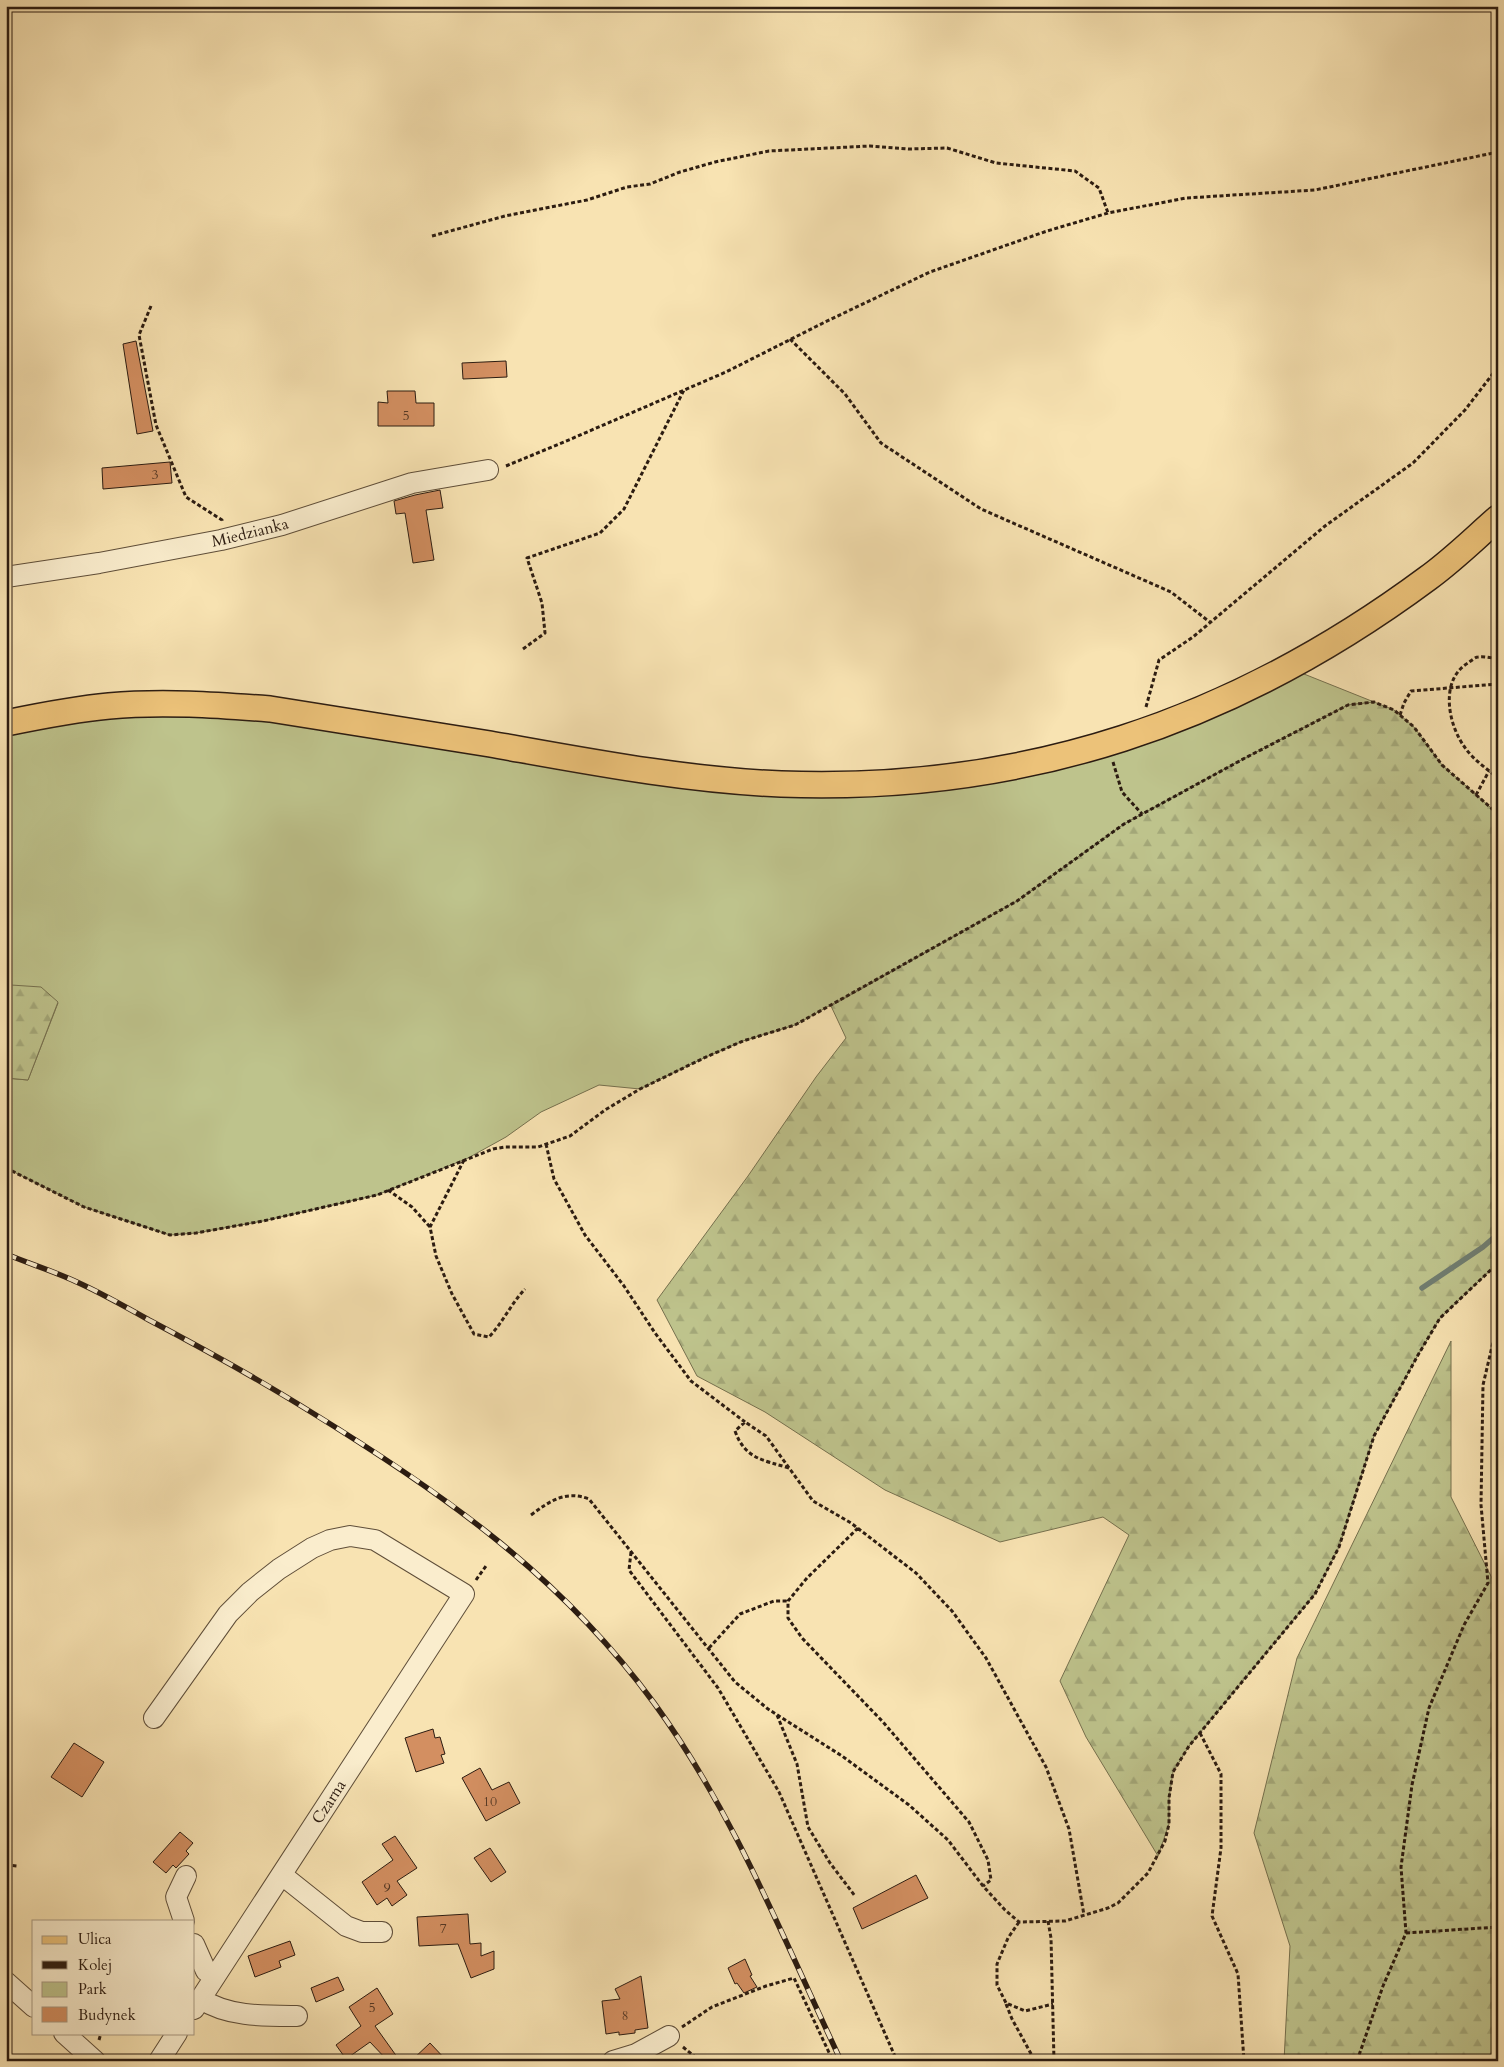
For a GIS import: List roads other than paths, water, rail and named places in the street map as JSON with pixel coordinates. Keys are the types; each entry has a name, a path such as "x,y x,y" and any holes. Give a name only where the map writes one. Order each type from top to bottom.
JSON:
{"main road":[{"path":"6,723 109,706 177,704 270,709 626,768 705,778 782,784 884,783 957,776 1016,767 1109,744 1232,697 1289,668 1355,629 1431,576 1498,518"}],"street":[{"name":"Miedzianka","path":"6,577 99,563 221,540 282,525 412,483 488,470"},
{"name":"Czarna","path":"154,1718 228,1614 250,1592 279,1569 312,1548 330,1540 350,1536 375,1540 464,1594 197,2004"},
{"path":"282,1875 346,1926 362,1932 382,1932"},
{"path":"184,1920 176,1897 186,1876"},
{"path":"195,1946 206,1971 215,1976"},
{"path":"6,1982 32,2004"},
{"path":"197,2004 258,2016 297,2016"},
{"path":"65,2034 95,2061"},
{"path":"159,2061 176,2034"},
{"path":"613,2061 636,2054 669,2036"}],"waterway":[{"path":"1422,1288 1483,1247 1498,1234"}],"railway":[{"path":"6,1254 88,1287 210,1353 291,1400 360,1443 453,1506 539,1576 618,1657 654,1703 709,1787 756,1877 841,2061"}]}
